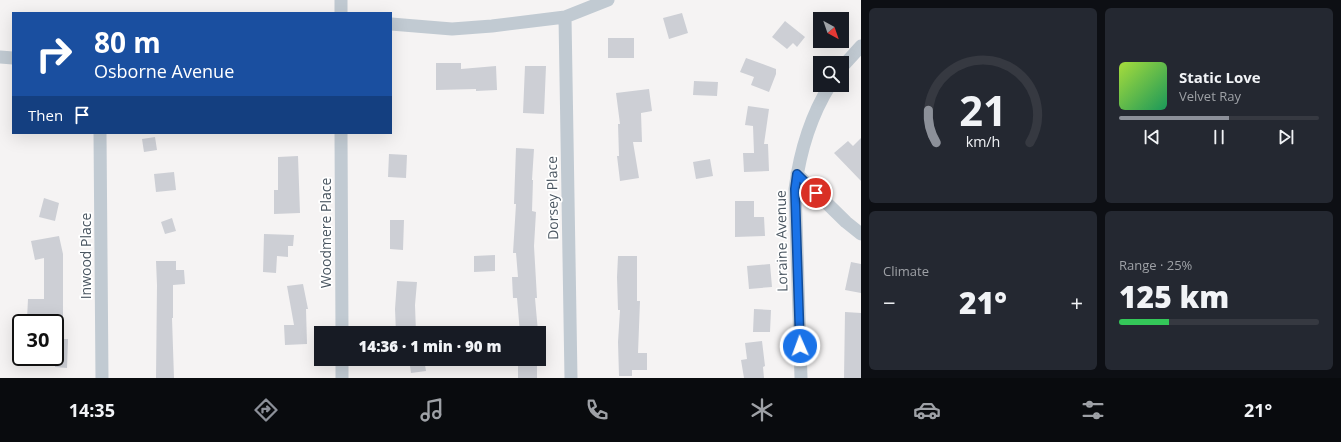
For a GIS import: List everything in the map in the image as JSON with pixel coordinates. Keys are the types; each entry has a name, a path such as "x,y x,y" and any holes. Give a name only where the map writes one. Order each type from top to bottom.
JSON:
{"street":[{"path":"340,12 341,0"},
{"path":"392,24 452,29 492,26 566,17 608,0"},
{"name":"Dorsey Place","path":"566,17 571,378"},
{"path":"849,59 861,46"},
{"path":"0,57 12,58"},
{"name":"Loraine Avenue","path":"801,378 795,189 804,142 812,119 826,92"},
{"name":"Inwood Place","path":"100,134 102,378"},
{"name":"Woodmere Place","path":"341,134 342,326"},
{"path":"797,174 846,222 861,234"},
{"path":"342,366 342,378"}],"building":[{"path":"682,13 688,33 669,39 663,18"},
{"path":"785,21 805,37 797,47 793,43 787,49 772,37"},
{"path":"608,38 634,38 634,58 608,58"},
{"path":"746,58 776,69 776,74 769,92 751,85 754,77 740,72"},
{"path":"436,63 461,63 461,69 496,66 497,90 436,90"},
{"path":"525,66 546,66 544,114 523,113"},
{"path":"694,81 718,82 717,96 693,95"},
{"path":"649,89 652,111 641,113 642,142 633,142 639,178 620,181 617,156 619,156 618,124 620,124 616,93"},
{"path":"748,106 769,109 764,144 768,144 769,171 744,172 743,153 754,153 753,126 745,125"},
{"path":"155,137 157,150 144,152 142,139"},
{"path":"861,138 861,181 834,153 848,141 853,146"},
{"path":"516,148 534,149 532,211 536,212 534,246 537,298 535,298 537,326 519,326 517,298 513,298 512,277 518,277 516,253 513,253 516,204 514,204"},
{"path":"389,154 407,155 406,178 388,177"},
{"path":"298,156 300,213 274,214 274,190 278,190 278,157"},
{"path":"710,159 713,176 696,179 693,162"},
{"path":"174,172 176,190 156,192 154,174"},
{"path":"44,198 59,203 55,221 39,217"},
{"path":"735,201 754,201 754,217 764,217 765,236 735,237"},
{"path":"172,218 176,231 165,234 161,222"},
{"path":"390,220 404,220 403,250 390,249"},
{"path":"264,234 294,235 293,246 288,246 288,257 277,256 276,273 263,272"},
{"path":"59,236 63,254 63,314 27,314 28,299 44,299 44,258 35,260 31,241"},
{"path":"495,255 495,271 474,272 474,256"},
{"path":"618,256 637,256 637,301 640,301 638,353 647,353 647,370 632,370 632,376 619,376 618,342 620,310 618,310"},
{"path":"156,261 176,261 176,270 184,270 185,284 173,285 172,318 174,378 156,378"},
{"path":"851,262 861,264 861,293 845,290"},
{"path":"770,264 772,287 749,289 747,266"},
{"path":"397,281 417,282 415,305 416,326 396,326"},
{"path":"303,284 308,309 306,309 307,344 285,345 284,325 294,325 287,286"},
{"path":"754,309 771,310 770,332 753,332"},
{"path":"845,312 861,313 861,378 844,378"},
{"path":"64,339 68,339 67,368 55,367 64,366"},
{"path":"762,341 765,366 763,367 764,378 744,378 741,360 747,359 745,343"},
{"path":"410,366 425,366 426,371 411,373"},
{"path":"518,366 537,366 537,378 518,378"}],"route":[{"path":"800,346 795,189 797,174 816,193"}]}
